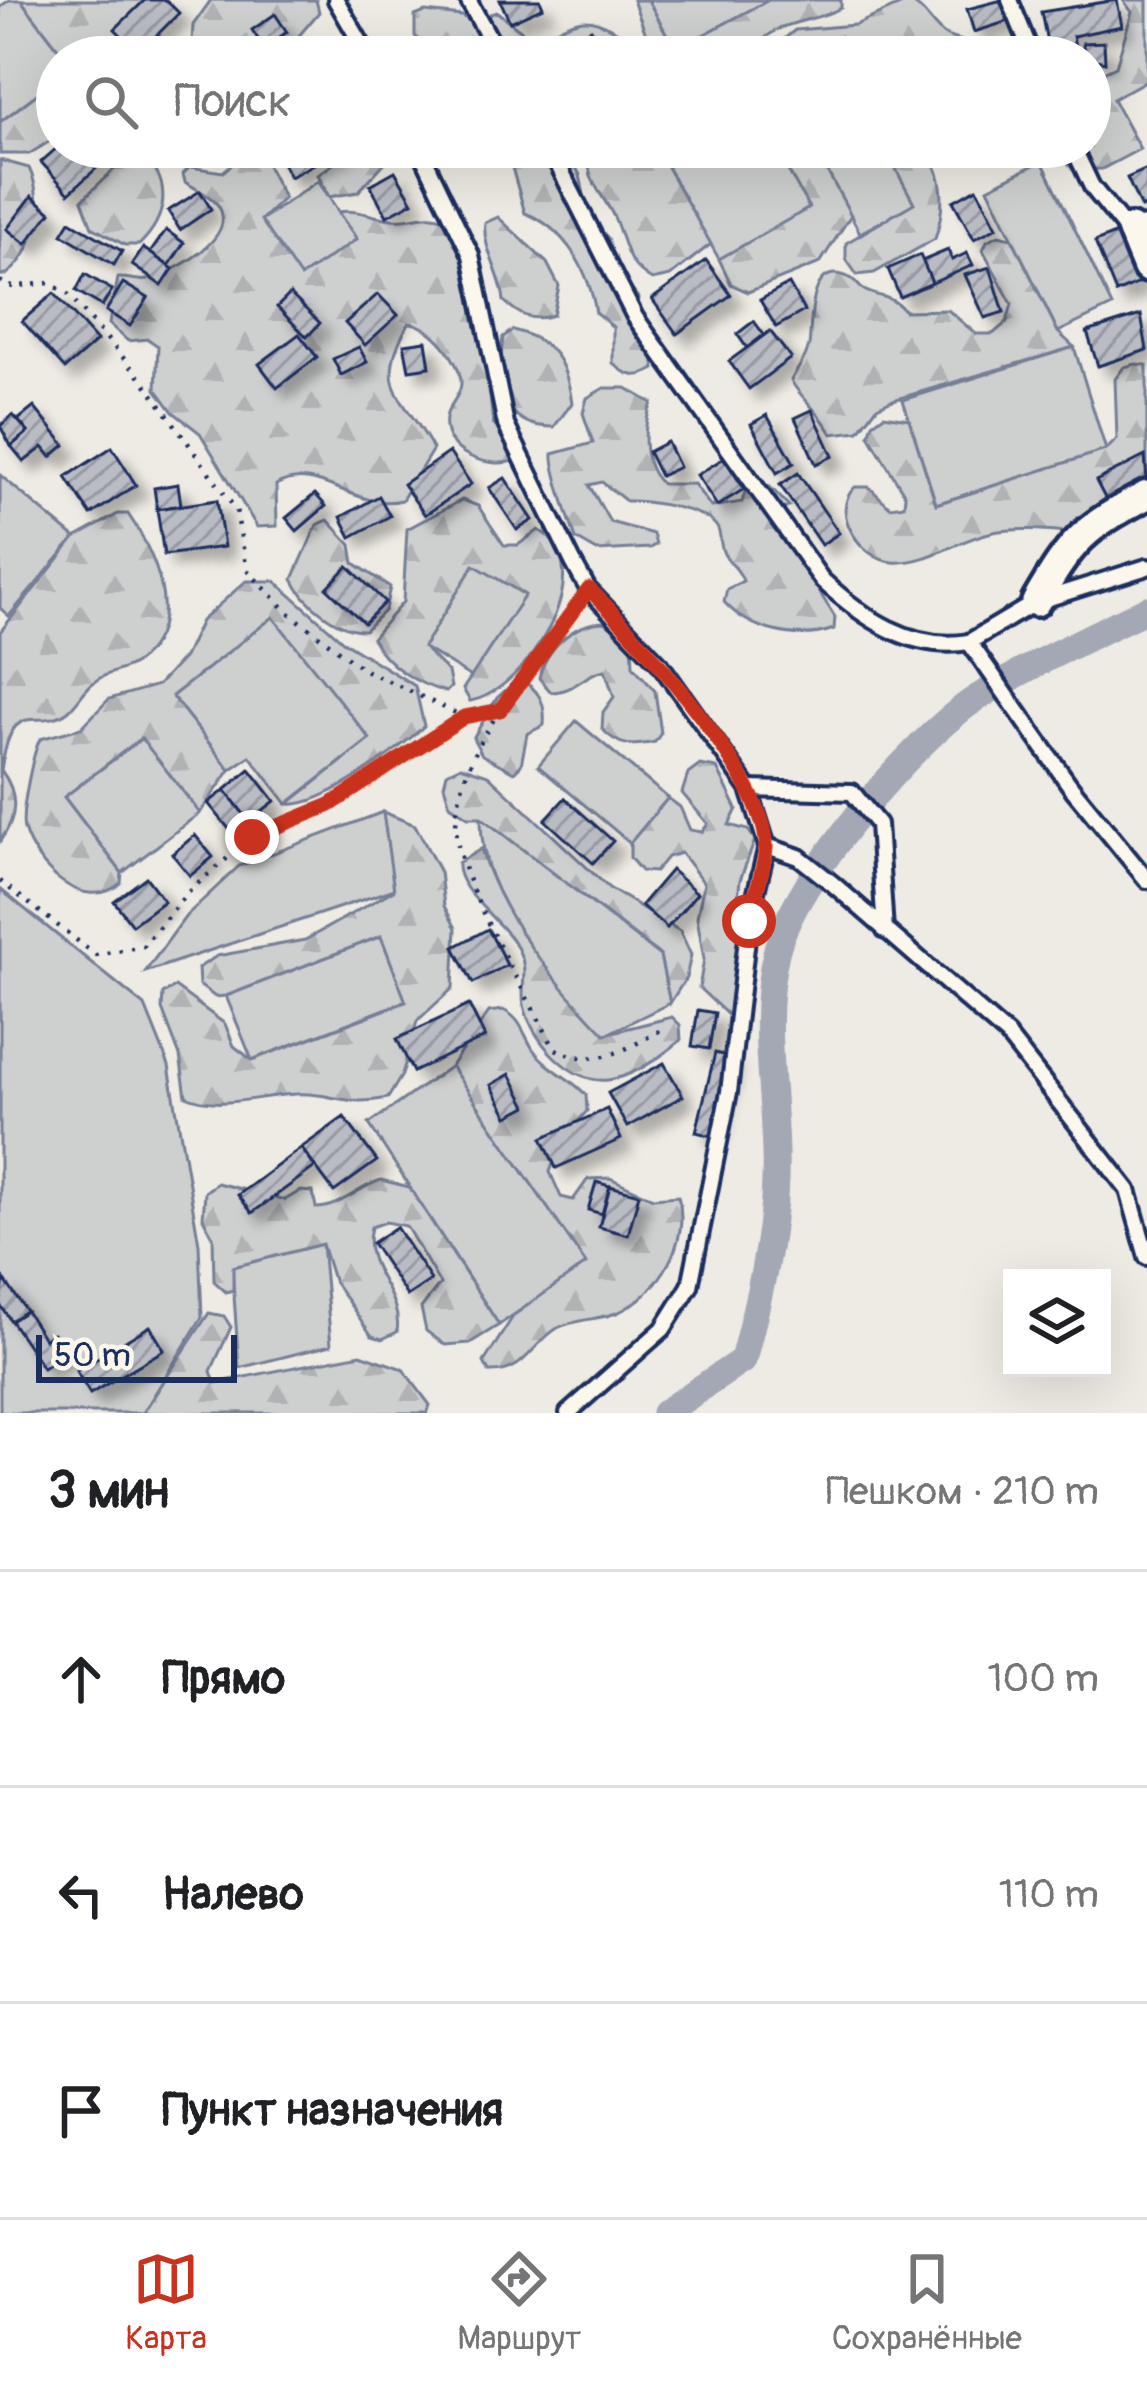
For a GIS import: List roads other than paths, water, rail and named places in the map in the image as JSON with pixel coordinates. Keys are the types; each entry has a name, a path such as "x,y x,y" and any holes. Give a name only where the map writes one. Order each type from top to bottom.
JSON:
{"street":[{"path":"1139,227 1147,268"},
{"path":"1036,602 1074,540 1091,524 1147,495"}],"lane":[{"path":"336,0 357,36"},
{"path":"468,0 488,36"},
{"path":"1010,0 1025,36"},
{"path":"429,168 471,255 506,425 589,589 660,664 749,789 766,846 749,921 729,1092 691,1286 663,1329 568,1413"},
{"path":"559,168 635,317 822,580 855,611 898,635 953,645 969,642 1036,602 1147,566"},
{"path":"1085,168 1113,220 1139,227"},
{"path":"969,642 1071,787 1147,880"},
{"path":"749,789 852,792 878,824 885,931"},
{"path":"766,846 799,857 1007,1035 1128,1190 1147,1257"}],"waterway":[{"path":"664,1413 743,1360 774,1204 771,981 787,923 805,889 890,777 951,717 1018,674 1147,609"}]}
